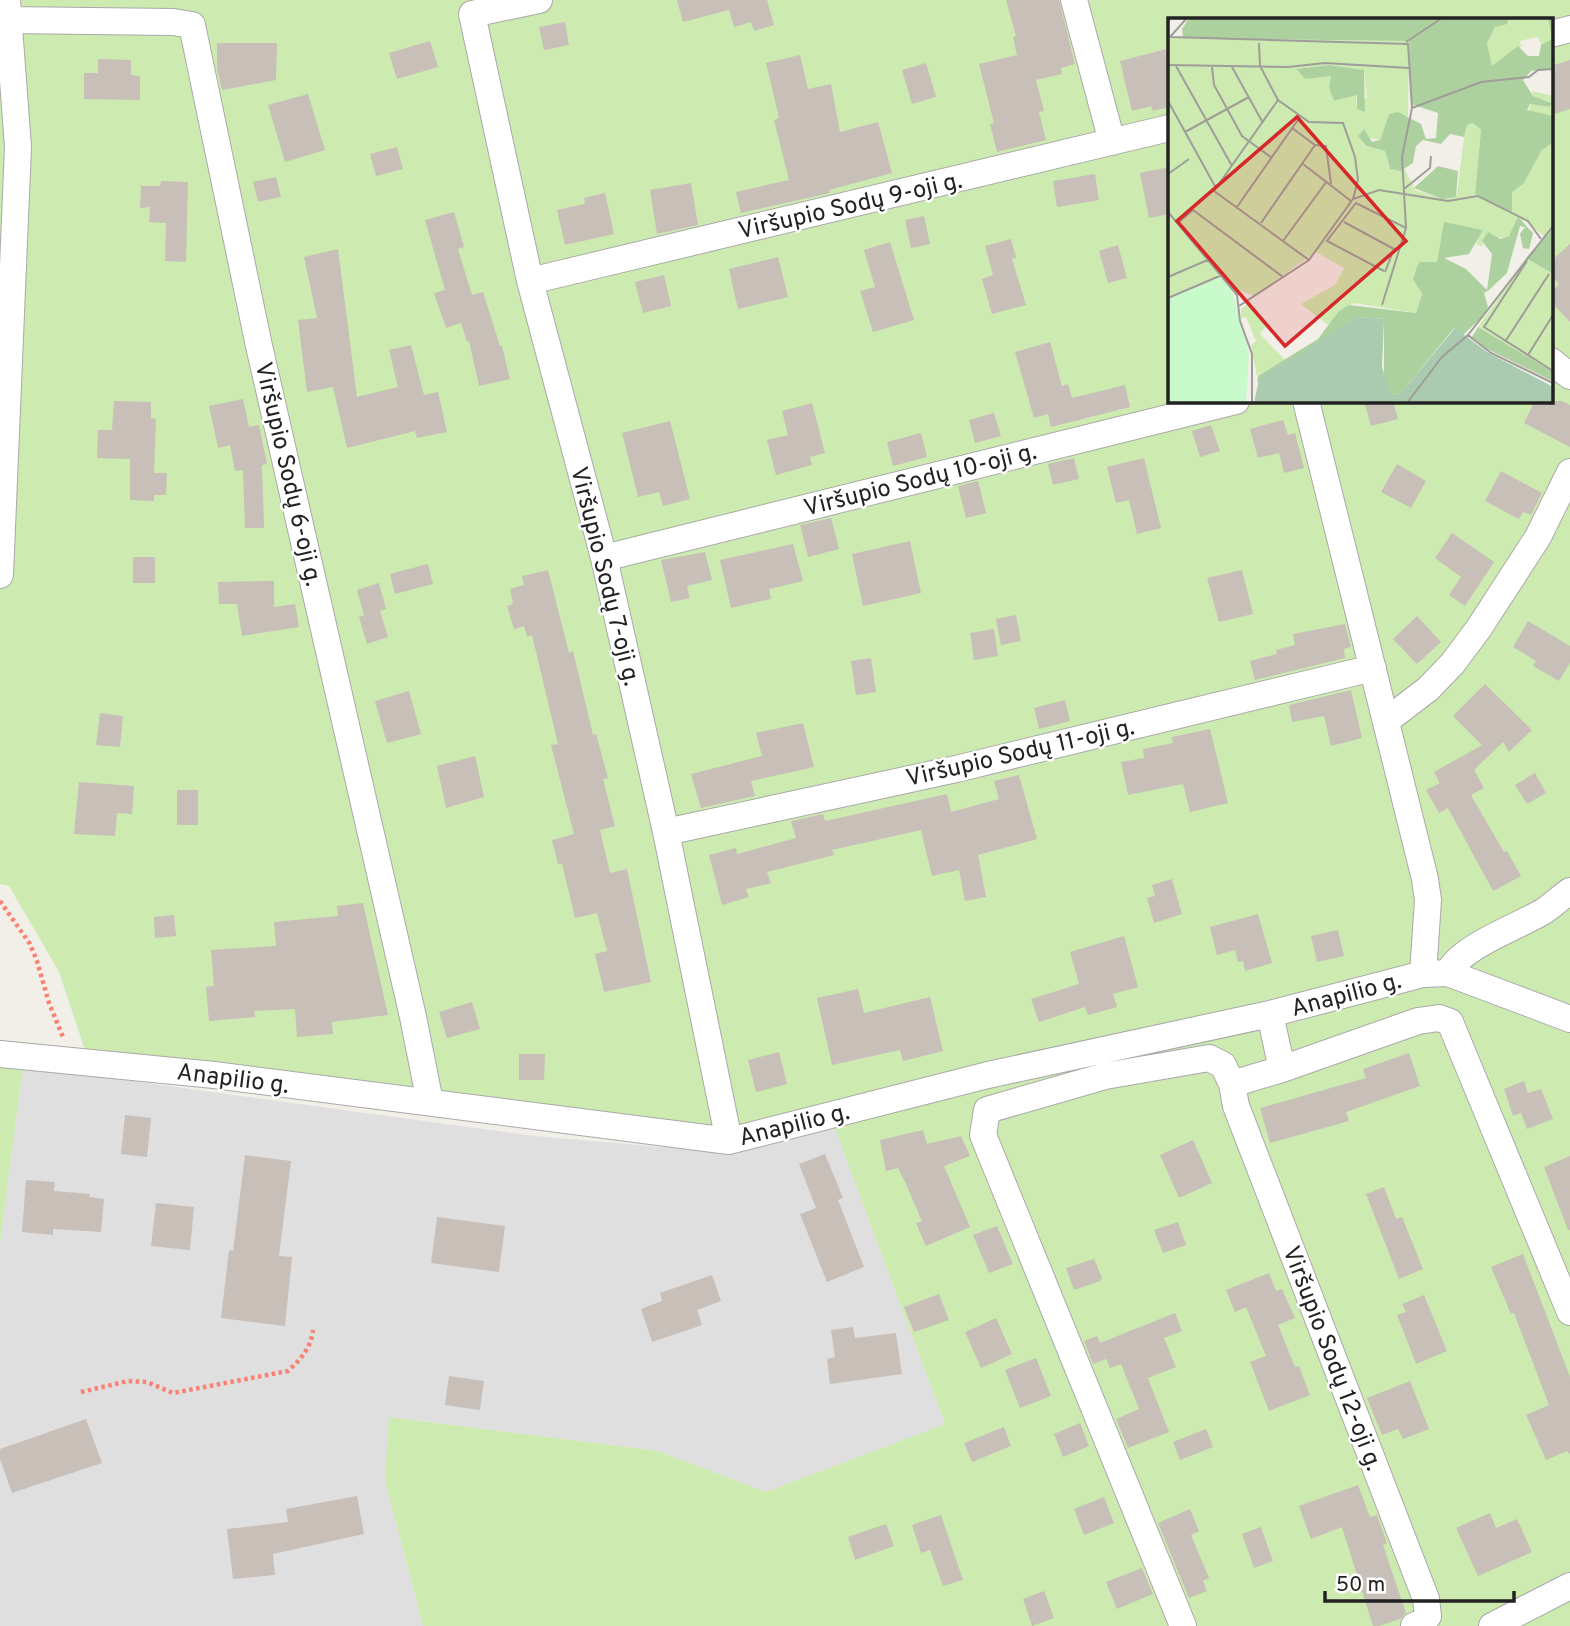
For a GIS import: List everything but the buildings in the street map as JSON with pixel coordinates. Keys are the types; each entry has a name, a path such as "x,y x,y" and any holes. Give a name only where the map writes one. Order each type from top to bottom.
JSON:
{"street":[{"path":"508,4 539,0"},
{"path":"1074,0 1112,142"},
{"name":"Viršupio Sodų 7-oji g.","path":"508,4 472,14 530,281 604,558 666,832 729,1141"},
{"path":"0,575 18,147 7,10"},
{"name":"Viršupio Sodų 6-oji g.","path":"7,10 192,25 259,346 413,1017 430,1102"},
{"path":"1552,34 1570,29"},
{"name":"Viršupio Sodų 9-oji g.","path":"530,281 1168,128"},
{"path":"1552,362 1570,376"},
{"name":"Viršupio Sodų 10-oji g.","path":"604,558 1232,402"},
{"path":"1306,402 1428,900 1436,973"},
{"path":"1386,721 1428,689 1479,628 1538,537 1570,472"},
{"name":"Viršupio Sodų 11-oji g.","path":"666,832 956,769 1373,668"},
{"path":"1436,973 1471,950 1545,910 1570,891"},
{"path":"1436,973 1570,1019"},
{"name":"Anapilio g.","path":"0,1054 214,1075 729,1141 988,1074 1270,1014 1436,973"},
{"path":"1270,1014 1282,1069"},
{"path":"1182,1626 983,1135 986,1110 1105,1076 1209,1058 1223,1065 1231,1084 1418,1021 1439,1018 1450,1021 1570,1312"},
{"name":"Viršupio Sodų 12-oji g.","path":"1231,1084 1236,1106 1426,1600 1428,1616 1414,1626"},
{"path":"1492,1626 1570,1586"}],"path":[{"path":"0,901 30,944 71,1060"},
{"path":"81,1392 128,1381 147,1382 173,1393 288,1371 312,1342 313,1330"}],"shaded area":[{"path":"23,1066 534,1136 719,1152 835,1128 945,1424 766,1492 658,1451 390,1417 385,1481 423,1626 0,1626 0,1244"}],"green space":[{"path":"0,0 1570,0 1570,1626 423,1626 385,1481 389,1417 658,1451 766,1492 945,1424 835,1129 720,1152 86,1053 59,972 9,886 0,884"},
{"path":"0,1065 23,1066 0,1244"}]}
